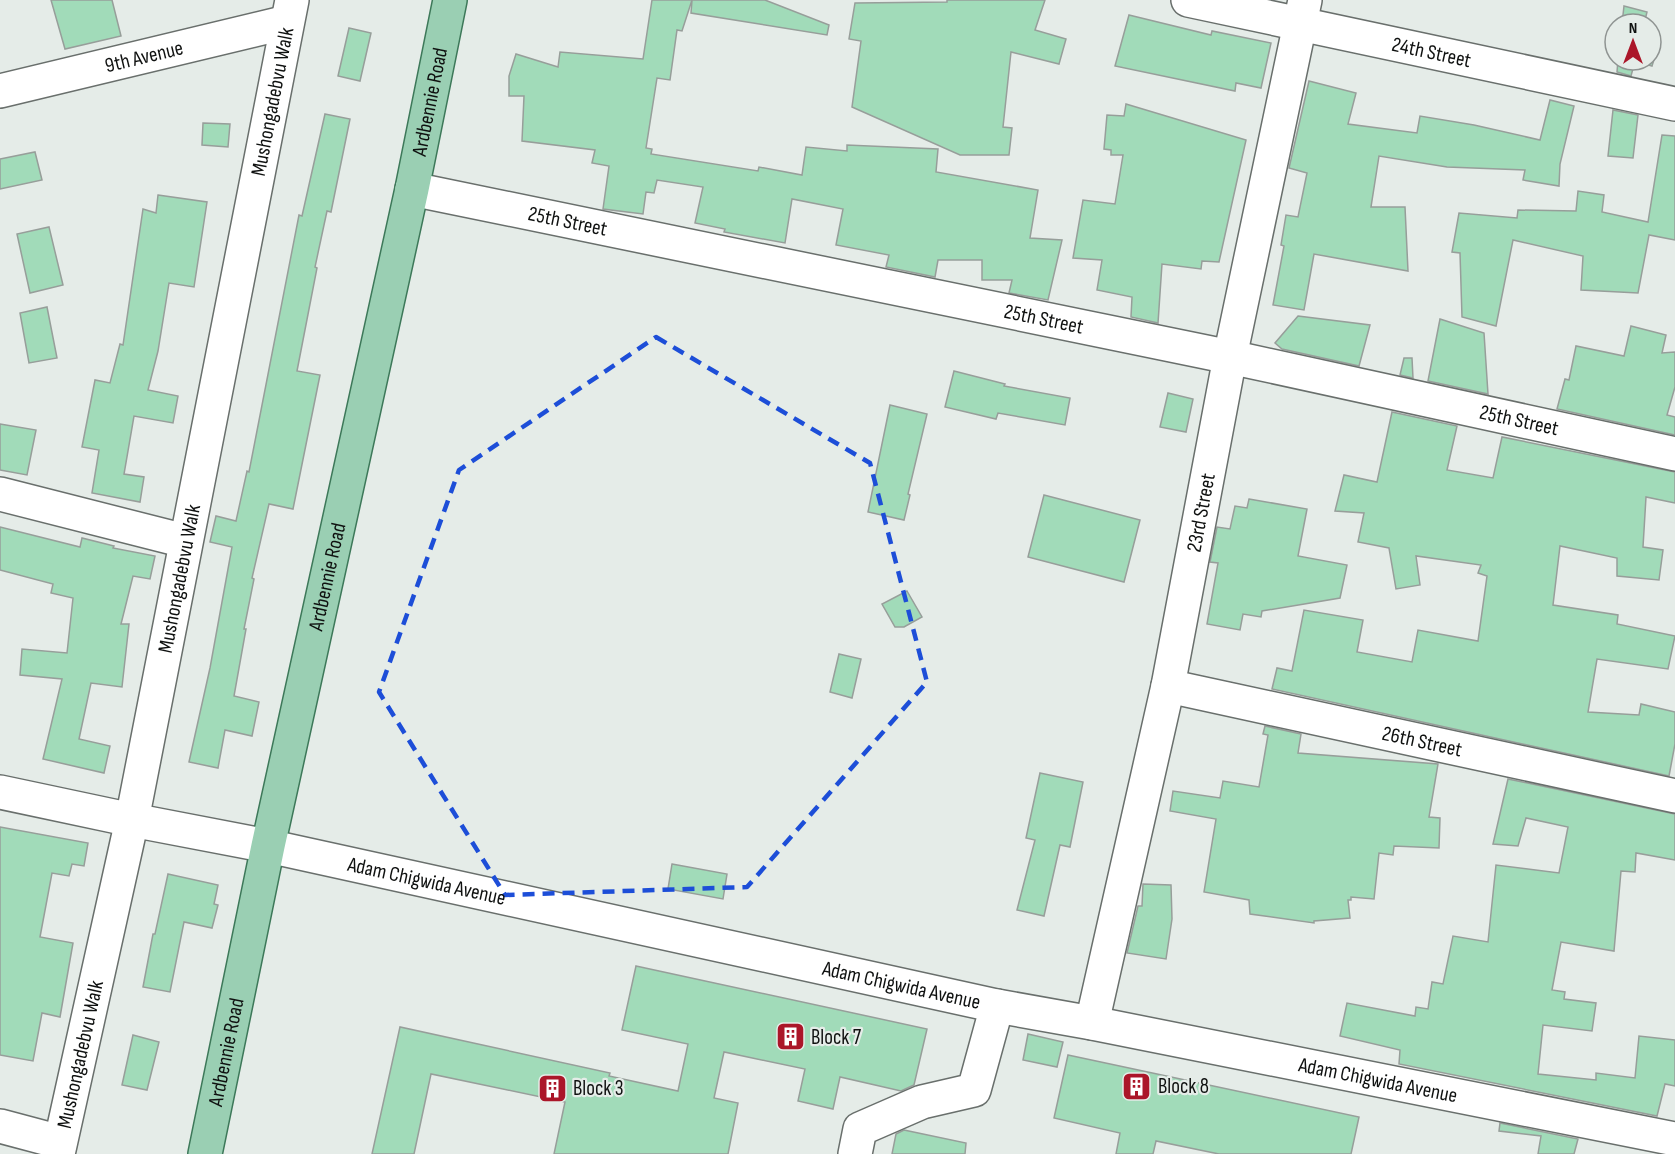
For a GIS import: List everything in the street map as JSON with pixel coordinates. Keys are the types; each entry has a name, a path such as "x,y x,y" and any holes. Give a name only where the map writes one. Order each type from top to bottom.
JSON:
{"main road":[{"name":"Ardbennie Road","path":"205,1154 268,846 412,189 450,0"}],"street":[{"name":"24th Street","path":"1188,0 1302,11 1675,104"},
{"name":"9th Avenue","path":"0,91 290,11"},
{"name":"Mushongadebvu Walk","path":"59,1148 132,820 290,11"},
{"name":"23rd Street","path":"1092,1023 1168,686 1230,357 1302,11"},
{"name":"25th Street","path":"412,189 1230,357 1675,454"},
{"path":"0,494 185,541"},
{"name":"26th Street","path":"1168,686 1675,796"},
{"name":"Adam Chigwida Avenue","path":"0,792 268,846 997,1006 1675,1139"},
{"path":"855,1154 860,1129 922,1102 974,1090 997,1006"},
{"path":"0,1126 59,1148"}],"highlighted area":[{"path":"656,337 870,463 927,682 747,887 505,895 379,692 459,470"}],"building":[{"path":"51,0 112,0 121,36 65,49"},
{"path":"652,0 692,0 682,31 677,30 670,80 657,78 646,148 652,149 651,154 758,171 759,167 802,175 806,147 847,151 847,145 938,149 936,172 1038,190 1030,238 1062,240 1048,300 1009,293 1012,280 982,280 982,260 938,260 935,277 886,267 889,255 836,245 843,209 792,199 785,243 724,232 725,229 695,223 703,187 657,180 654,193 646,192 643,214 603,209 609,166 592,163 595,150 522,141 524,96 509,96 509,76 516,54 558,67 560,52 643,59"},
{"path":"692,0 765,0 829,25 827,35 691,13"},
{"path":"947,0 1045,0 1035,30 1066,39 1059,64 1011,52 1003,127 1012,128 1009,155 960,155 852,107 861,41 849,39 855,3 947,2"},
{"path":"1624,6 1647,12 1623,12"},
{"path":"1129,15 1211,35 1212,31 1271,43 1261,88 1236,83 1235,91 1115,66"},
{"path":"349,28 371,33 360,81 338,76"},
{"path":"1617,72 1632,72 1631,76"},
{"path":"1309,81 1356,93 1348,124 1417,133 1420,116 1540,140 1550,100 1574,106 1560,164 1559,186 1523,180 1525,170 1447,167 1379,156 1371,207 1405,207 1408,271 1314,254 1304,310 1273,305 1284,246 1281,245 1286,215 1298,217 1307,173 1289,168"},
{"path":"1126,104 1246,140 1219,262 1202,261 1201,269 1162,264 1158,323 1131,317 1132,297 1097,290 1102,260 1073,258 1083,200 1115,204 1123,155 1111,155 1111,150 1104,149 1107,115 1124,116"},
{"path":"1613,110 1638,115 1633,158 1608,156"},
{"path":"325,114 350,119 331,212 327,211 315,267 317,268 297,371 320,375 293,509 269,504 252,578 254,579 234,696 259,702 252,736 225,730 218,768 189,762 210,668 232,547 210,542 216,516 236,521 247,471 249,472 299,215 302,216"},
{"path":"203,123 230,124 228,147 202,145"},
{"path":"1662,135 1675,136 1675,240 1649,235 1638,293 1581,290 1583,256 1513,240 1496,326 1462,317 1460,253 1452,252 1459,213 1517,218 1518,210 1576,211 1578,191 1604,195 1602,212 1648,222"},
{"path":"35,152 42,180 0,189 0,159"},
{"path":"158,195 207,202 194,287 169,283 158,351 148,390 178,396 173,423 134,416 124,474 144,477 140,502 92,493 99,450 82,447 95,380 110,383 120,344 123,345 143,209 156,213"},
{"path":"49,227 63,285 30,293 17,234"},
{"path":"47,307 57,358 29,363 20,313"},
{"path":"1298,316 1370,325 1359,366 1282,349 1275,343"},
{"path":"1440,319 1484,333 1488,394 1428,381"},
{"path":"1631,326 1666,335 1662,353 1675,352 1675,387 1667,415 1675,417 1675,435 1557,409 1565,379 1569,380 1576,346 1624,356"},
{"path":"1404,358 1412,358 1413,378 1400,375"},
{"path":"954,371 1005,384 1004,386 1070,398 1065,425 998,413 996,419 945,407"},
{"path":"1168,393 1193,399 1186,432 1160,427"},
{"path":"890,405 927,414 904,520 868,512"},
{"path":"1392,412 1457,426 1447,470 1493,478 1502,437 1675,472 1675,503 1646,497 1643,547 1663,550 1659,580 1617,576 1617,558 1560,546 1553,605 1618,615 1617,624 1675,636 1668,669 1597,659 1588,712 1639,715 1641,704 1675,712 1675,744 1669,776 1272,689 1277,668 1292,671 1304,610 1363,620 1357,652 1412,662 1418,630 1478,641 1487,576 1478,573 1481,565 1416,556 1420,585 1396,589 1389,548 1358,542 1364,513 1335,511 1344,475 1377,482"},
{"path":"0,424 36,430 27,475 0,470"},
{"path":"1044,495 1140,520 1124,582 1028,557"},
{"path":"1249,499 1307,509 1298,556 1347,565 1340,598 1262,611 1261,617 1243,614 1240,630 1207,624 1218,563 1210,562 1217,527 1230,529 1235,506 1247,508"},
{"path":"0,527 80,547 82,538 114,546 113,548 155,556 150,579 133,576 121,624 129,624 122,687 91,683 79,739 110,746 104,773 43,759 62,679 20,675 22,649 67,653 73,598 51,593 53,584 0,570"},
{"path":"907,591 922,617 904,627 895,627 882,604"},
{"path":"839,654 861,659 852,698 830,692"},
{"path":"1265,726 1301,734 1298,753 1438,764 1429,817 1440,818 1439,848 1394,846 1393,855 1379,853 1374,899 1351,897 1351,900 1348,900 1350,918 1314,921 1314,923 1250,914 1249,900 1204,892 1216,819 1170,811 1173,791 1220,798 1223,781 1259,787 1268,735 1263,734"},
{"path":"1040,773 1083,782 1070,847 1060,845 1044,916 1017,910 1035,840 1026,838"},
{"path":"1508,779 1675,814 1675,860 1636,853 1635,872 1621,871 1614,951 1561,942 1552,990 1565,992 1564,999 1596,1003 1592,1031 1543,1025 1538,1074 1596,1080 1596,1073 1635,1078 1639,1036 1675,1040 1675,1086 1665,1084 1657,1116 1399,1064 1400,1050 1340,1036 1347,1003 1415,1016 1416,1007 1428,1009 1432,982 1443,984 1453,936 1488,942 1496,865 1559,873 1568,827 1526,818 1518,846 1493,844"},
{"path":"0,827 88,843 84,866 72,864 69,876 52,873 40,937 73,943 60,1017 42,1013 33,1061 0,1055"},
{"path":"672,864 727,874 723,899 668,889"},
{"path":"168,874 218,885 214,904 218,905 212,928 184,922 170,992 143,987"},
{"path":"1143,884 1171,885 1172,919 1166,959 1127,953 1138,906 1142,906"},
{"path":"636,966 927,1029 914,1085 901,1091 840,1077 833,1109 798,1101 805,1069 724,1052 714,1098 738,1103 728,1154 554,1154 565,1102 431,1074 414,1154 372,1154 400,1027 610,1073 609,1076 678,1091 688,1044 622,1030"},
{"path":"1028,1034 1063,1042 1057,1067 1023,1060"},
{"path":"133,1035 159,1042 147,1090 122,1085"},
{"name":"Block 8","path":"1068,1055 1359,1117 1351,1154 1219,1154 1156,1141 1153,1154 1116,1154 1120,1133 1054,1118"},
{"path":"1500,1123 1578,1139 1574,1154 1538,1154 1541,1136 1499,1131"},
{"path":"904,1130 966,1143 965,1154 892,1154 896,1134"}],"place":[{"name":"Block 7","path":"790,1037"},
{"name":"Block 8","path":"1137,1086"},
{"name":"Block 3","path":"552,1088"}]}
